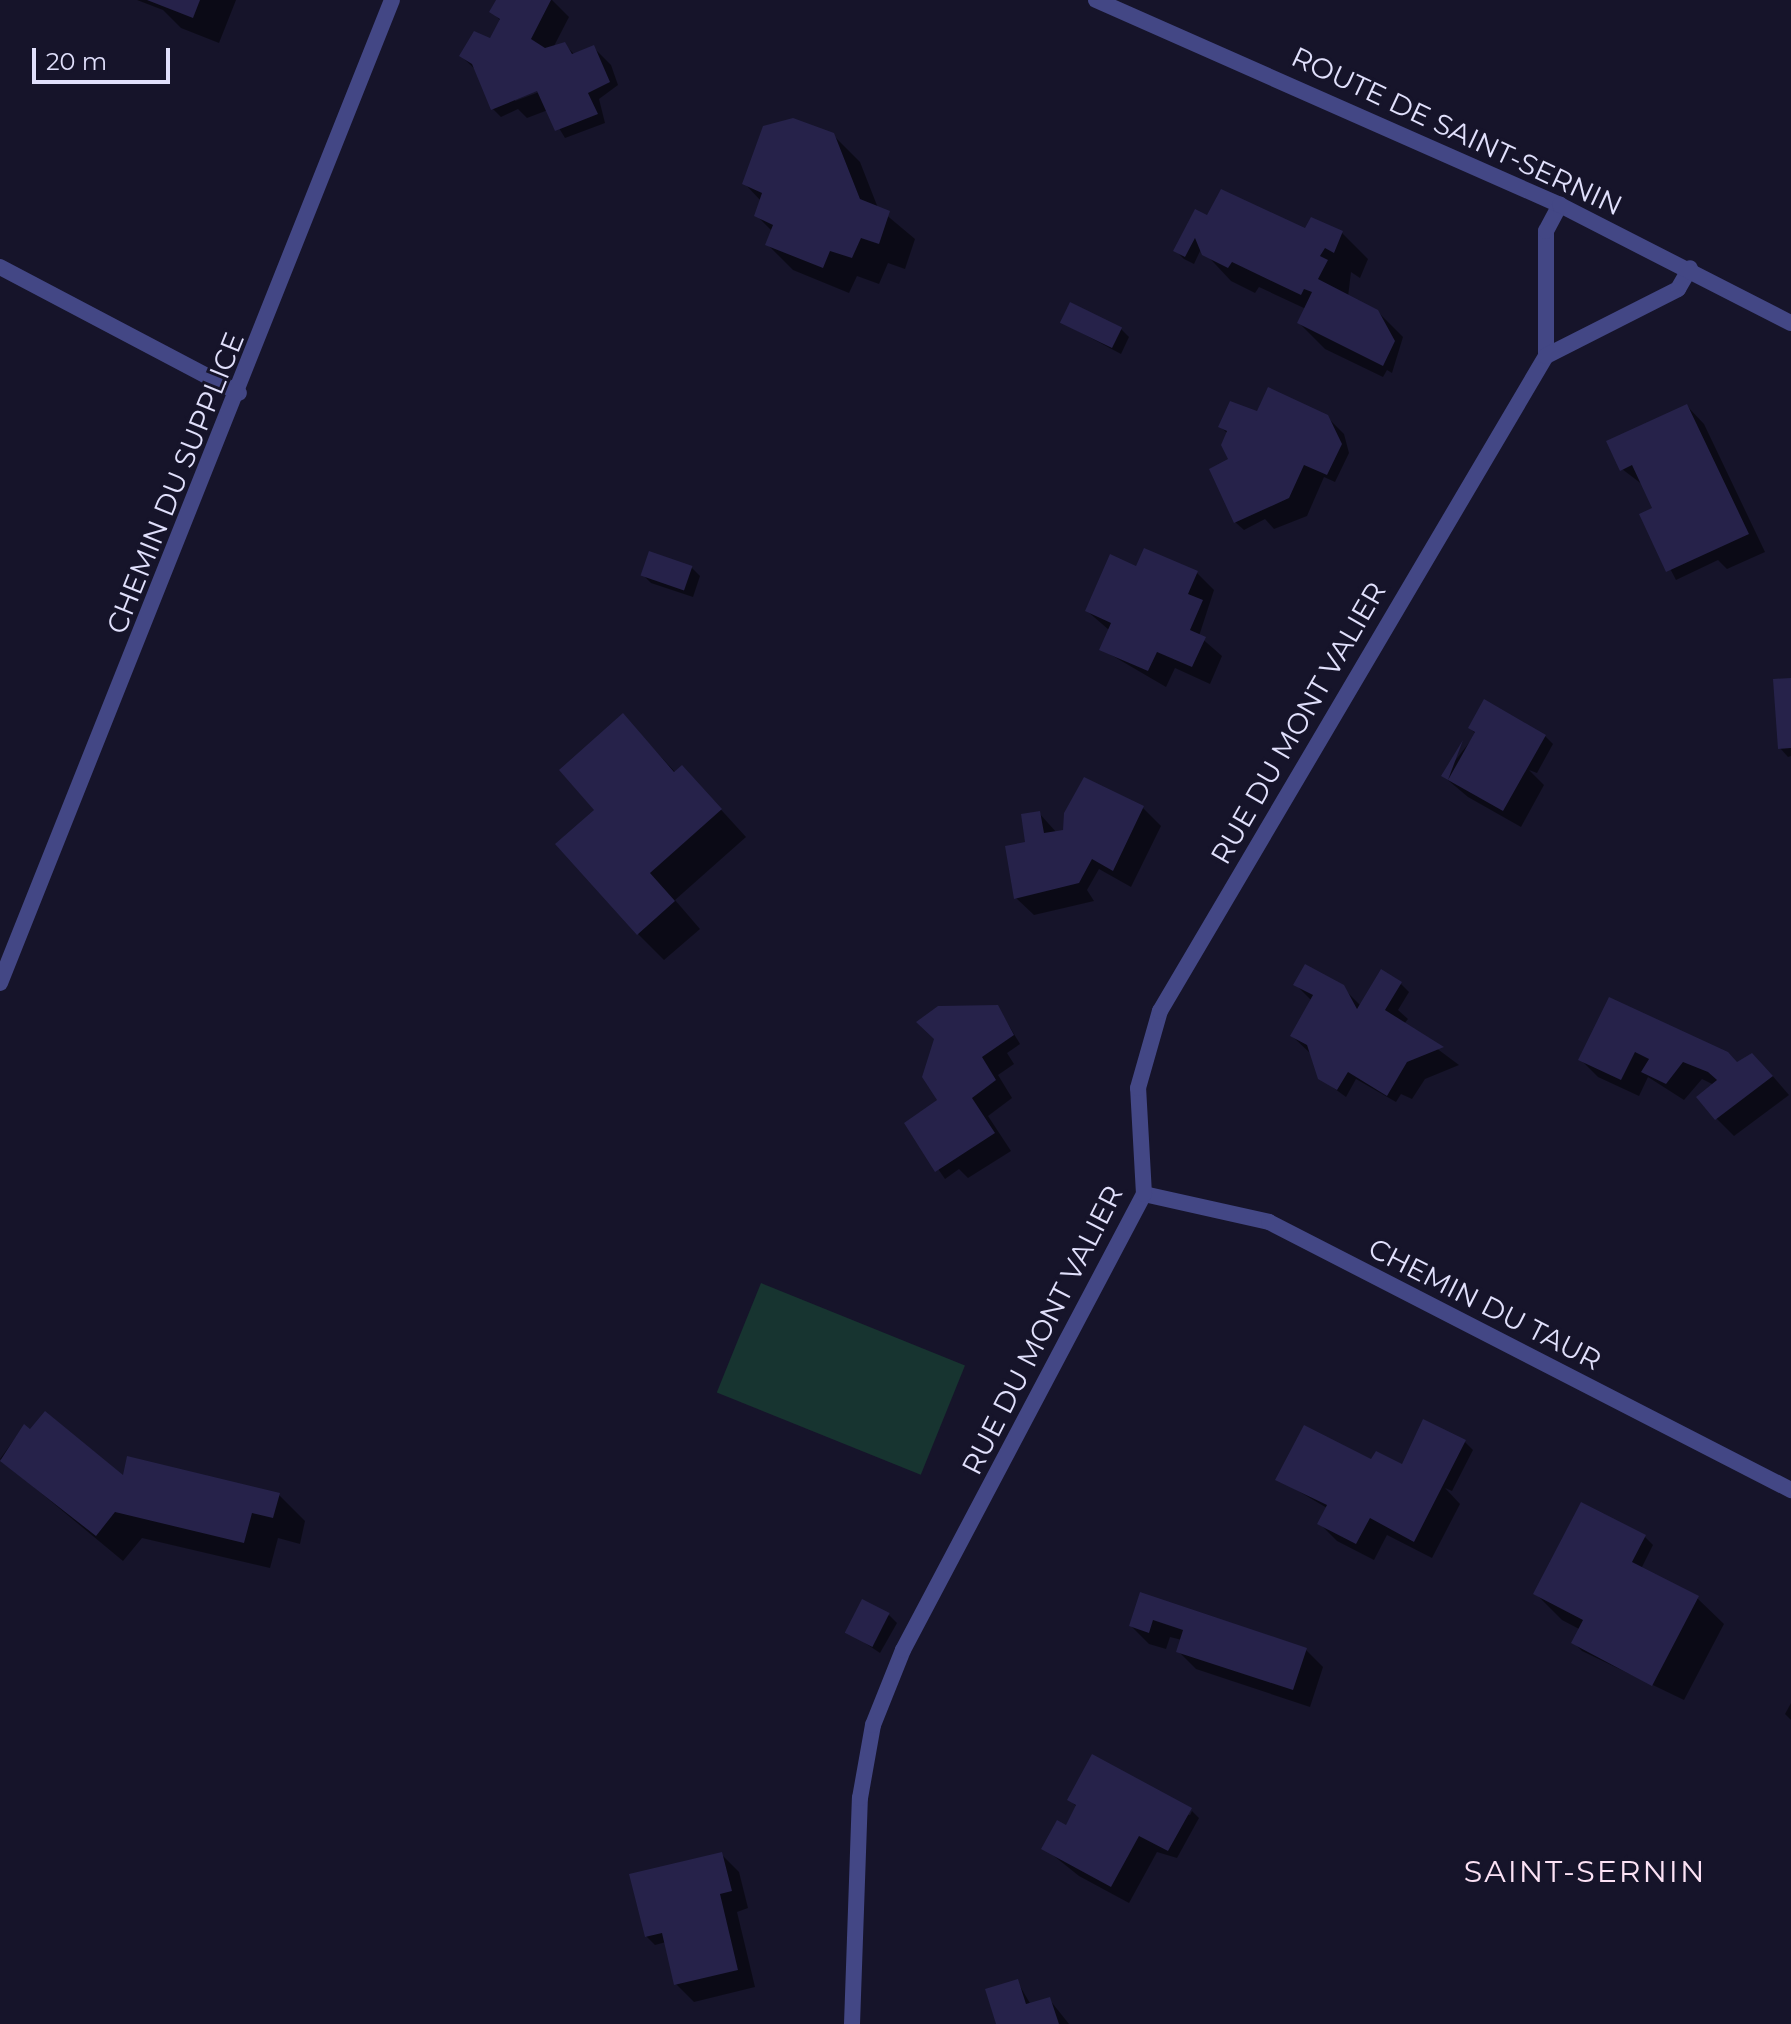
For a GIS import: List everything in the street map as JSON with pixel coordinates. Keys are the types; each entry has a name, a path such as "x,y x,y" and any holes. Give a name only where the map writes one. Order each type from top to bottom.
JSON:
{"street":[{"name":"CHEMIN DU SUPPLICE","path":"0,983 239,393 392,0"},
{"name":"ROUTE DE SAINT-SERNIN","path":"1096,0 1560,205 1690,268 1791,323"},
{"path":"1560,205 1546,231 1546,356 1678,289 1690,268"},
{"path":"0,267 239,393"},
{"name":"RUE DU MONT VALIER","path":"852,2024 860,1798 873,1725 903,1650 1144,1194 1138,1088 1160,1011 1546,356"},
{"name":"CHEMIN DU TAUR","path":"1144,1194 1269,1222 1791,1490"}],"green space":[{"path":"761,1283 965,1365 921,1475 717,1392"}],"building":[{"path":"147,0 200,0 193,18"},
{"path":"496,0 551,0 531,39 545,48 565,42 572,54 594,45 610,82 588,93 598,114 555,131 537,91 491,110 472,64 459,56 474,31 490,38 500,19 489,12"},
{"path":"793,118 834,133 860,199 890,211 879,244 861,238 852,258 830,251 823,268 765,245 773,225 754,216 762,193 742,184 763,126"},
{"path":"1221,189 1305,228 1311,217 1343,231 1334,253 1325,248 1320,256 1328,260 1318,279 1378,310 1395,341 1383,366 1297,323 1312,292 1304,289 1301,295 1232,262 1228,268 1202,255 1195,238 1185,257 1173,251 1195,209 1207,215"},
{"path":"1070,302 1122,327 1112,348 1060,323"},
{"path":"1268,387 1328,415 1342,444 1327,475 1304,465 1289,498 1234,523 1209,469 1228,459 1221,445 1227,431 1218,427 1230,401 1257,411"},
{"path":"1687,404 1749,534 1666,572 1639,514 1652,508 1632,465 1620,471 1606,441"},
{"path":"1144,548 1198,571 1188,594 1203,600 1190,630 1206,637 1192,667 1157,652 1148,671 1099,650 1111,623 1085,611 1110,554 1136,566"},
{"path":"649,551 692,566 684,591 641,576"},
{"path":"1791,678 1791,748 1778,749 1773,679"},
{"path":"1484,699 1546,735 1503,811 1448,780 1475,732 1468,728"},
{"path":"623,713 674,772 682,765 722,809 650,873 675,901 637,935 555,844 594,810 559,770"},
{"path":"1463,740 1448,780 1441,776"},
{"path":"1084,777 1144,806 1113,871 1092,859 1079,883 1014,899 1005,846 1025,842 1021,814 1040,811 1044,833 1063,830 1064,813"},
{"path":"1305,964 1344,985 1357,1009 1381,969 1402,982 1385,1010 1444,1047 1407,1062 1387,1096 1348,1072 1337,1090 1318,1079 1307,1045 1290,1036 1313,995 1293,985"},
{"path":"1609,997 1728,1052 1737,1062 1752,1053 1773,1076 1715,1120 1696,1097 1717,1080 1708,1072 1683,1062 1666,1084 1641,1072 1649,1059 1635,1052 1621,1080 1578,1060"},
{"path":"998,1005 1014,1035 982,1057 996,1080 972,1098 995,1133 935,1172 904,1123 937,1100 922,1077 934,1039 916,1022 938,1006"},
{"path":"45,1411 123,1475 127,1456 280,1493 273,1518 252,1513 244,1543 115,1512 96,1536 0,1461 24,1424 30,1429"},
{"path":"1423,1419 1466,1440 1414,1542 1370,1518 1356,1544 1317,1524 1327,1505 1275,1480 1304,1425 1371,1459 1376,1451 1402,1464"},
{"path":"1581,1502 1646,1535 1632,1562 1699,1596 1652,1686 1571,1643 1583,1620 1533,1594"},
{"path":"1140,1592 1307,1648 1293,1690 1176,1652 1183,1630 1153,1620 1149,1633 1129,1626"},
{"path":"862,1599 890,1613 872,1647 845,1633"},
{"path":"1092,1754 1192,1808 1168,1851 1139,1836 1111,1887 1041,1849 1057,1820 1066,1825 1076,1805 1067,1800"},
{"path":"722,1852 732,1891 720,1894 738,1970 674,1985 662,1933 645,1937 629,1874"},
{"path":"1018,1979 1026,2004 1050,1997 1059,2024 996,2024 985,1989"}],"district":[{"name":"SAINT-SERNIN","path":"1585,1872"}]}
